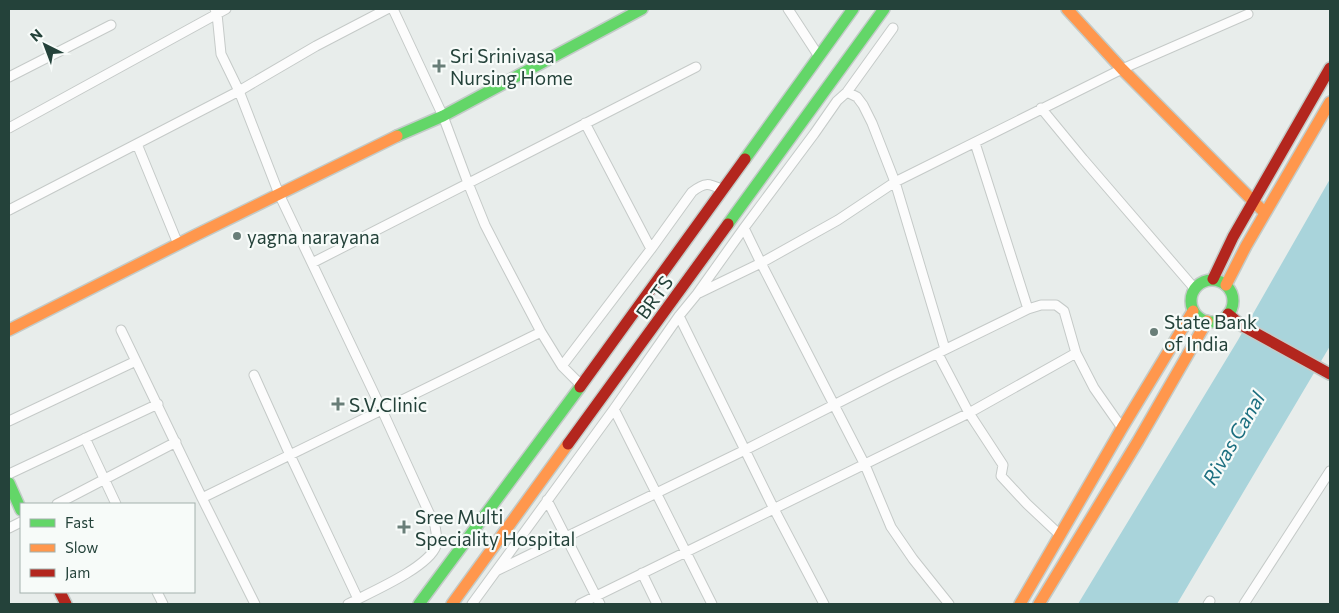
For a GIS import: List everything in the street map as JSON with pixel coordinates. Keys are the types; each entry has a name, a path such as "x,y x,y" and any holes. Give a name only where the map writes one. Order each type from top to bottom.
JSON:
{"street":[{"path":"9,128 216,11 226,9"},
{"path":"9,210 239,90 316,46 387,9"},
{"path":"393,9 443,116 485,225 541,332 562,366 581,385"},
{"path":"788,9 818,55"},
{"path":"419,604 581,385 853,9"},
{"name":"BRTS","path":"452,604 884,9"},
{"path":"1067,9 1122,69 1265,213"},
{"path":"9,330 403,133 443,116 639,10"},
{"path":"216,11 221,54 239,90 280,194 435,526 436,547 426,560 408,573 348,604"},
{"path":"697,294 761,263 838,220 895,182 1122,69 1248,14"},
{"path":"9,78 111,25"},
{"path":"472,604 679,316 893,28"},
{"path":"312,263 696,66"},
{"path":"1213,279 1252,202 1330,68"},
{"path":"847,92 857,97 863,105 895,182 941,351 969,413 1003,466 1001,476 1060,535"},
{"path":"1226,285 1246,246 1330,102"},
{"path":"1042,108 1083,159 1195,289"},
{"path":"585,123 651,248"},
{"path":"975,143 1028,309"},
{"path":"137,144 178,244"},
{"path":"562,366 692,192 700,186 709,183 723,190"},
{"path":"744,228 865,465 891,527 913,559 949,604"},
{"path":"1213,279 1222,282 1233,296 1232,309 1219,321 1202,319 1193,311 1191,298 1195,289 1201,282 1207,280 1213,279"},
{"path":"496,571 745,450 941,351 1028,309 1041,305 1056,305 1064,311 1076,354 1094,388 1122,428"},
{"path":"1020,604 1122,428 1193,311"},
{"path":"1228,314 1241,325 1327,372"},
{"path":"679,316 824,604"},
{"path":"1039,604 1138,441 1207,321"},
{"path":"121,330 255,604"},
{"path":"202,498 541,332"},
{"path":"580,604 598,600 642,573 969,413 1076,354"},
{"path":"9,421 136,361"},
{"path":"254,375 358,599"},
{"path":"9,474 158,404"},
{"path":"614,409 712,604"},
{"path":"85,438 116,503"},
{"path":"59,503 176,442"},
{"path":"1244,604 1330,471"},
{"path":"9,483 20,508"},
{"path":"548,500 598,600"},
{"path":"642,573 657,604"}],"water":[{"name":"Rivas Canal","path":"1330,179 1330,346 1177,604 1078,604 1238,340"}],"traffic: fast":[{"path":"397,136 443,116 642,9"},
{"path":"745,159 853,9"},
{"path":"728,224 884,9"},
{"path":"1216,280 1224,283 1230,289 1233,301 1230,313 1224,319 1208,322 1200,319 1194,313 1191,297 1194,289 1200,283 1216,280"},
{"path":"419,604 580,387"},
{"path":"9,483 20,508"}],"traffic: slow":[{"path":"1067,9 1122,69 1265,213"},
{"path":"1226,285 1246,246 1330,102"},
{"path":"9,330 397,136"},
{"path":"1020,604 1122,428 1193,311"},
{"path":"1039,604 1138,441 1207,321"},
{"path":"452,604 568,444"}],"traffic: jam":[{"path":"1213,279 1233,237 1330,68"},
{"path":"580,387 745,159"},
{"path":"568,444 728,224"},
{"path":"1228,314 1241,325 1330,374"},
{"path":"60,593 66,604"}],"place":[{"name":"Sri Srinivasa Nursing Home","path":"439,66"},
{"name":"yagna narayana","path":"237,236"},
{"name":"State Bank of India","path":"1154,332"},
{"name":"S.V.Clinic","path":"338,404"},
{"name":"Sree Multi Speciality Hospital","path":"404,527"}]}
